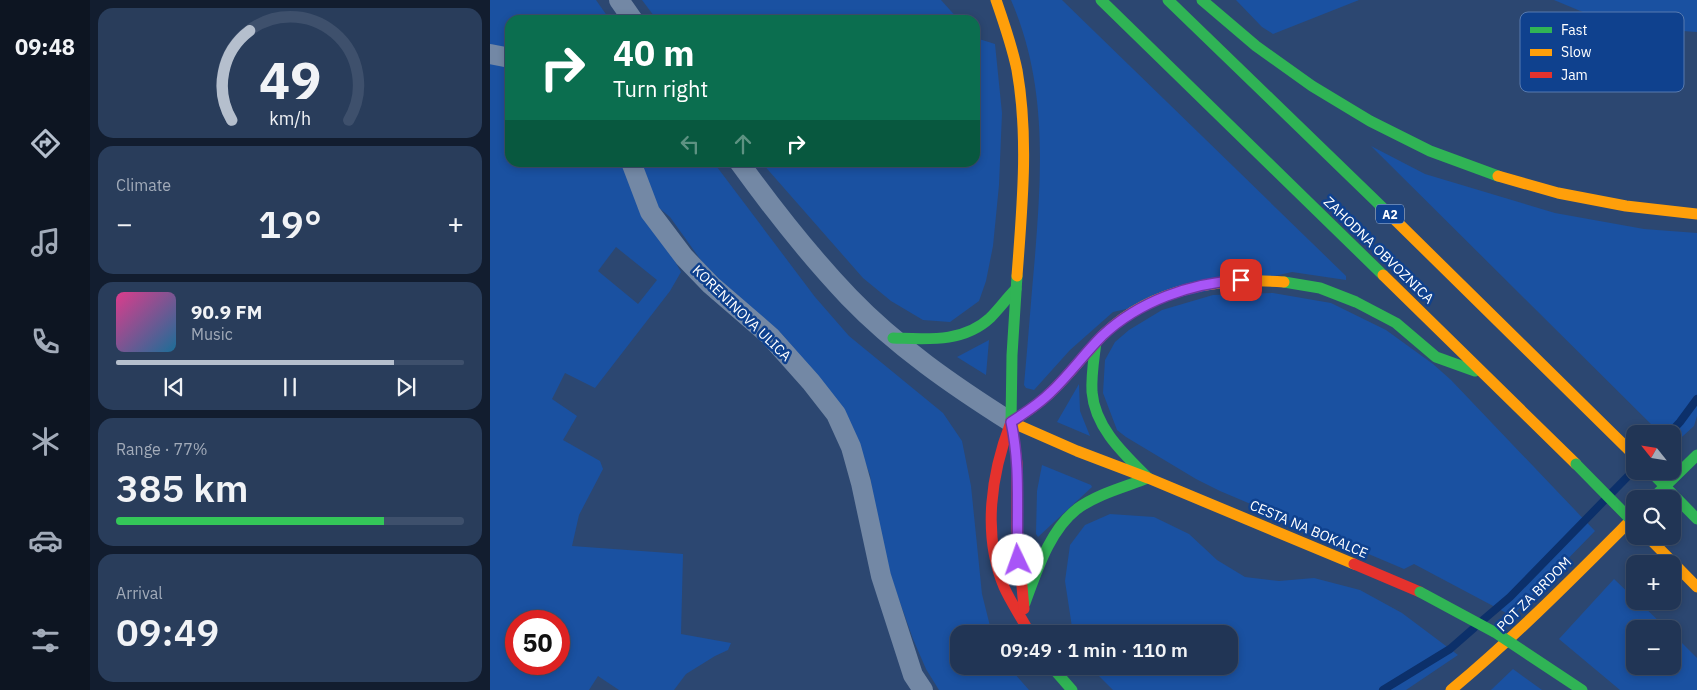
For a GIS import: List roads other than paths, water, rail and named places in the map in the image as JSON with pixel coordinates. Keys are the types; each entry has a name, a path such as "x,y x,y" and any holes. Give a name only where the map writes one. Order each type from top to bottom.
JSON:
{"main road":[{"path":"996,0 1011,39 1020,86 1022,109 1023,208 1011,368 1011,422 1017,463 1017,530 1027,625"},
{"name":"ZAHODNA OBVOZNICA","path":"1101,0 1626,515"},
{"name":"A2","path":"1168,0 1626,447"},
{"path":"1202,0 1246,38 1320,92 1354,113 1438,154 1509,181 1548,191 1629,208 1697,214"},
{"path":"1026,625 1004,587 996,562 992,537 994,483 1000,454 1011,422 1050,393 1096,342 1117,323 1148,304 1184,290 1224,281 1278,282 1312,287 1355,301 1396,323 1436,357 1483,374"},
{"path":"893,338 940,340 959,336 973,330 988,319 1016,288"},
{"path":"1024,607 1040,564 1059,529 1071,515 1078,509 1109,493 1148,478 1114,444 1104,431 1096,413 1092,377 1096,342"},
{"name":"CESTA NA BOKALCE","path":"1011,422 1077,451 1275,530 1420,592 1496,633 1582,690"},
{"path":"1661,490 1697,454"},
{"path":"1659,480 1697,519"},
{"name":"POT ZA BRDOM","path":"1451,690 1492,656 1526,624 1626,525"},
{"path":"1656,545 1697,587"},
{"path":"1059,675 1072,690"}],"street":[{"path":"619,0 630,15"},
{"path":"490,54 505,57"},
{"name":"KORENINOVA ULICA","path":"633,167 650,212 684,257 711,285 770,336 811,382 836,414 851,447 861,483 881,576 913,676 923,690"},
{"path":"743,167 768,202 844,292 893,338 977,400 1011,422"}],"waterway":[{"path":"1677,425 1697,399"},
{"path":"1483,620 1510,597 1626,478"},
{"path":"1383,690 1450,649 1474,628"}]}
